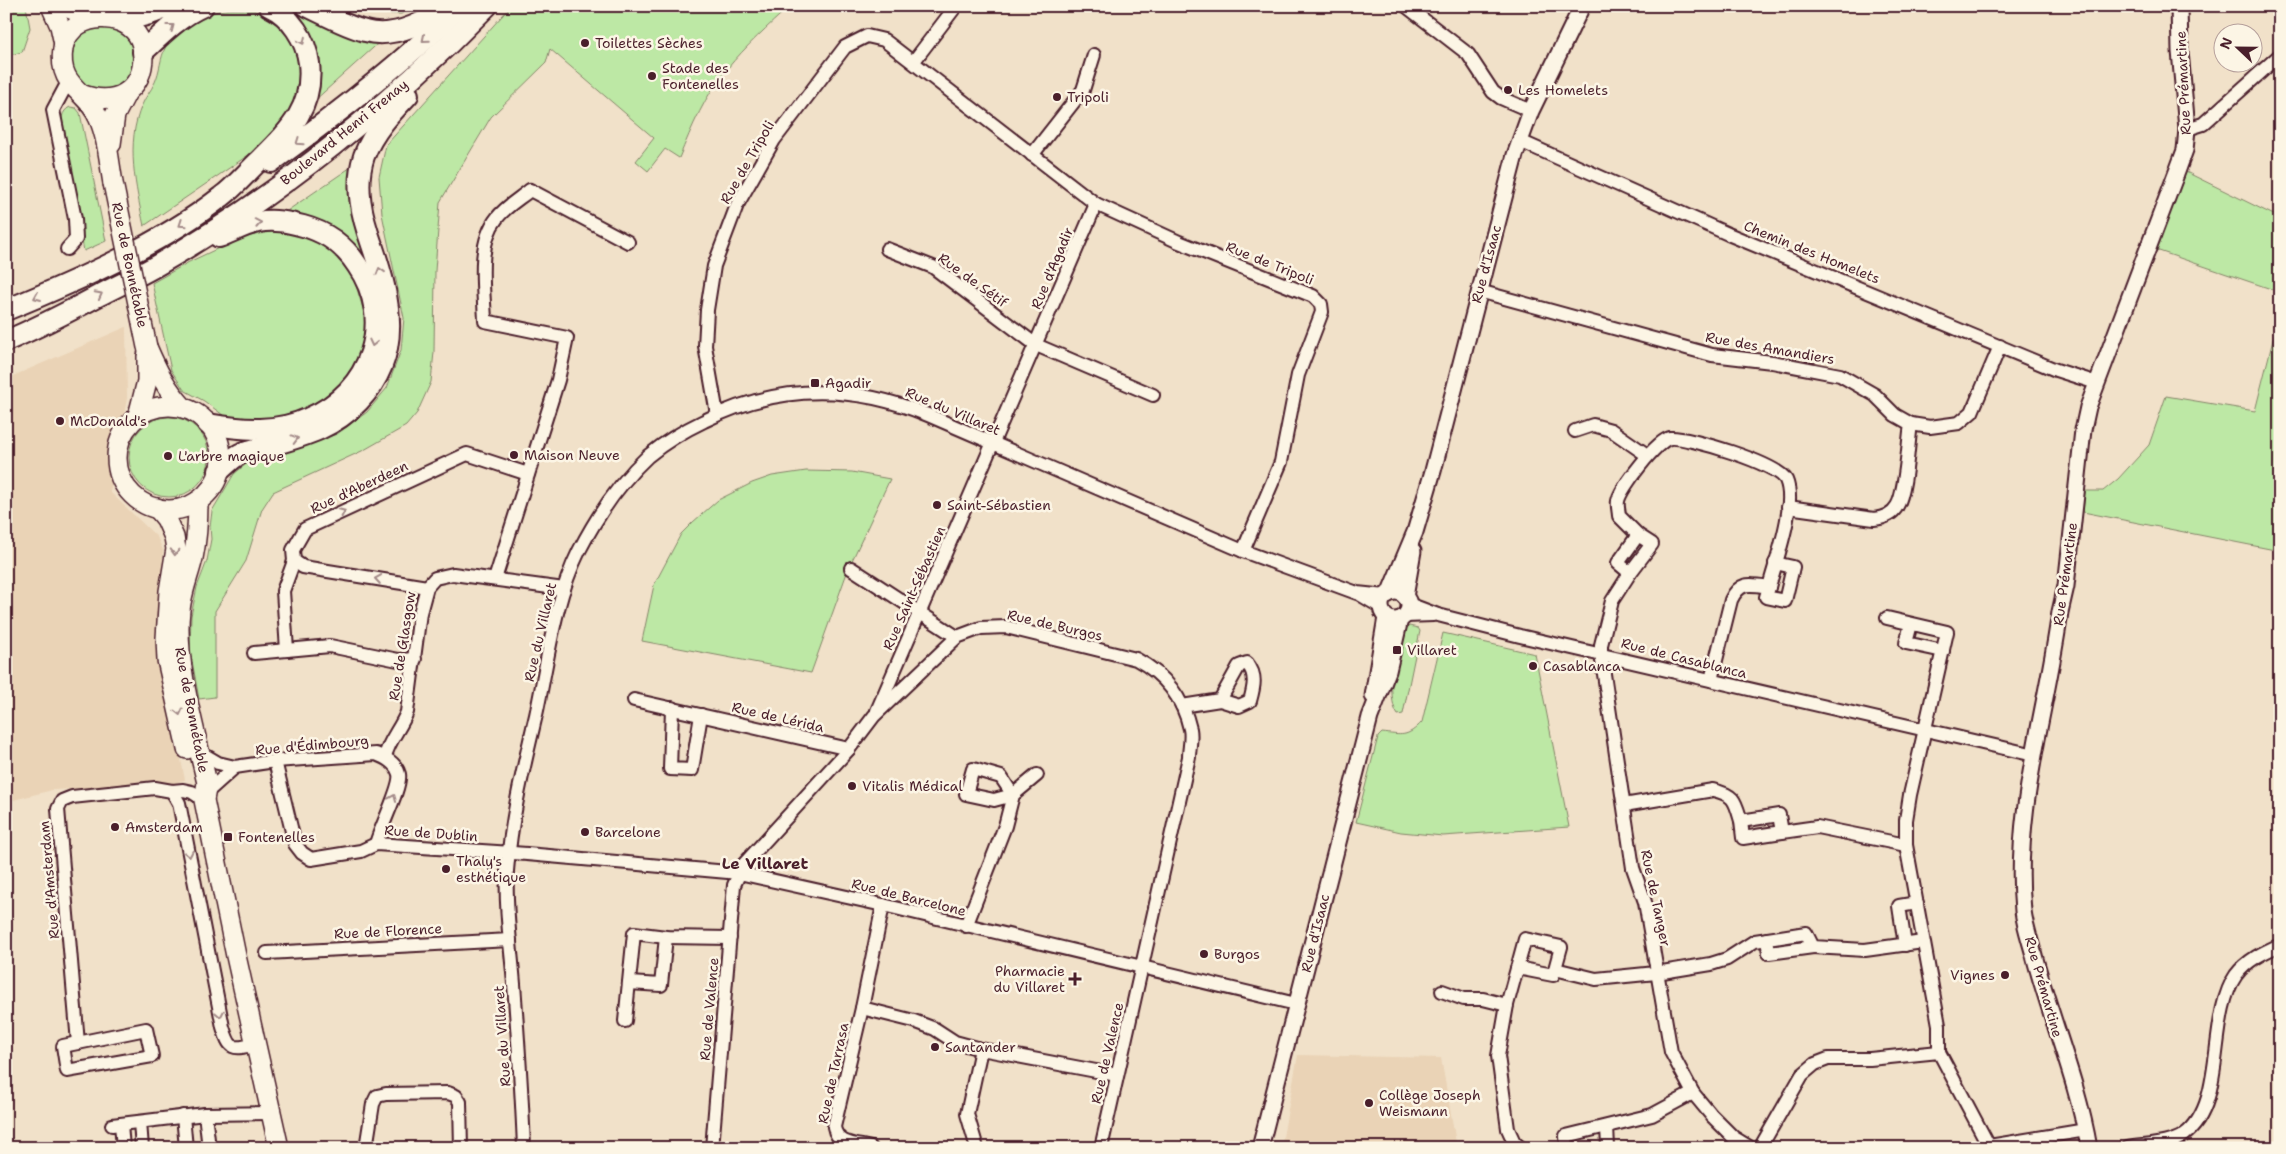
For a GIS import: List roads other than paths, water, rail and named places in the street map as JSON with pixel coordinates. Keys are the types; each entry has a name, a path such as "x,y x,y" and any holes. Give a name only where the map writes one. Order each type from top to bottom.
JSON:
{"highway":[{"path":"113,18 137,18 150,15 169,6"},
{"path":"143,52 163,33 203,6"},
{"path":"6,310 54,290 170,232 222,197 294,124 305,106 310,77 308,55 302,38 288,19 269,6"},
{"path":"308,6 366,32 380,33 407,28 434,17 449,6"},
{"name":"Boulevard Henri Frenay","path":"222,197 336,116 434,32 461,6"},
{"name":"Boulevard Henri Frenay","path":"149,269 241,212 325,150 393,94 470,24 487,6"},
{"path":"219,471 241,454 305,436 340,420 374,382 387,353 390,334 390,314 380,273 364,223 360,178 364,156 378,129 461,38 470,24"},
{"path":"6,341 149,269 244,226 276,220 310,228 338,243 350,255 368,284 375,302 377,322 370,358 357,378 336,402 308,419 284,426 263,429 230,428 208,424"}],"main road":[{"path":"51,6 60,26 64,44 62,67 74,88 99,117 113,183"},
{"path":"64,6 92,18 113,18 125,24 137,36 143,52 142,71 133,87 127,92 114,98 95,99 74,88"},
{"path":"64,44 77,26 92,18"},
{"path":"113,183 112,128 115,115 127,92"},
{"name":"Rue de Bonnétable","path":"113,183 147,347 158,375 170,393 184,408 197,414 208,424 217,438 221,454 219,471 207,493 198,501 185,507 171,510 157,508 142,502 122,480 118,468 120,442 127,428 138,416 146,381 147,347"},
{"path":"138,416 160,407 184,408"},
{"name":"Rue de Bonnétable","path":"198,501 198,534 184,587 180,609 178,642 207,783 205,797 279,1148"},
{"name":"Rue de Bonnétable","path":"157,508 166,519 174,537 176,550 166,621 168,660 195,788 205,797"}],"street":[{"path":"914,61 956,6"},
{"path":"1406,6 1468,54 1493,92 1500,98 1531,112"},
{"name":"Rue d'Isaac","path":"1260,1148 1370,717 1388,671 1395,606 1456,386 1479,291 1520,141 1531,112 1582,6"},
{"name":"Rue Prémartine","path":"2089,1148 2079,1094 2048,1006 2024,914 2021,877 2025,816 2034,755 2066,586 2088,407 2185,150 2187,129 2180,51 2179,6"},
{"name":"Rue de Tripoli","path":"717,414 705,346 707,310 714,266 738,205 774,140 845,48 867,36 884,40 914,61 1096,204 1179,242 1313,296 1321,304 1322,312 1298,375 1281,462 1243,551"},
{"path":"1032,155 1083,90 1094,55"},
{"path":"2187,129 2203,124 2280,55"},
{"path":"67,249 76,239 75,219 53,110 74,88"},
{"name":"Chemin des Homelets","path":"1520,141 1728,234 2056,370 2096,383"},
{"path":"495,580 558,380 567,338 484,321 484,258 488,232 498,216 530,190 628,242"},
{"name":"Rue d'Agadir","path":"994,444 1096,204"},
{"name":"Rue de Sétif","path":"888,249 933,267 1036,345"},
{"name":"Rue des Amandiers","path":"1479,291 1712,355 1772,362 1840,376 1875,395 1895,415 1911,424 1943,426 1959,423 1972,412 2000,346"},
{"path":"1036,345 1153,396"},
{"name":"Rue du Villaret","path":"524,1148 507,875 518,793 564,589 578,552 596,520 626,480 648,457 666,442 717,414 761,399 813,392 846,394 902,404 1243,551 1395,606"},
{"path":"1788,508 1874,519 1883,518 1891,513 1898,506 1902,491 1911,424"},
{"path":"1575,431 1592,425 1612,430 1647,455 1669,438 1700,443 1758,460 1773,467 1785,478 1789,490 1788,508 1766,597 1785,601 1793,566 1775,563"},
{"name":"Rue Saint-Sébastien","path":"874,716 994,444"},
{"name":"Rue d'Aberdeen","path":"287,650 284,591 294,561 294,550 305,529 467,454 528,474"},
{"name":"Rue de Tanger","path":"1647,455 1618,500 1619,516 1638,534 1618,563 1630,573 1612,601 1601,645 1633,868 1645,902 1671,1052 1693,1093 1712,1116 1733,1137 1751,1148"},
{"path":"294,561 303,567 427,587"},
{"path":"851,568 957,637"},
{"name":"Rue de Glasgow","path":"385,757 387,747 402,724 407,712 420,613 427,587 435,578 453,574 564,589"},
{"path":"1711,680 1734,592 1746,585 1769,587"},
{"name":"Rue de Casablanca","path":"1395,606 2034,755"},
{"path":"1887,618 1947,632 1924,730 1906,820 1906,845 1939,1025 1939,1052 1986,1147 2086,1130"},
{"path":"1911,624 1906,642 1942,651"},
{"name":"Rue de Burgos","path":"739,873 744,864 849,749 874,716 957,637 981,628 1006,627 1136,659 1153,668 1166,680 1182,706 1190,731 1189,757 1142,966"},
{"path":"254,653 330,646 398,660 415,659"},
{"name":"Rue de Lérida","path":"634,700 849,749"},
{"path":"1182,706 1220,700"},
{"path":"672,708 670,769 692,770 701,715"},
{"name":"Rue d'Édimbourg","path":"201,753 218,763 235,767 275,761 376,754 385,757 394,764 399,774 398,785 380,827 376,844"},
{"name":"Rue de Dublin","path":"275,761 295,844 302,853 311,859 361,851 376,844 509,853"},
{"path":"205,797 235,767"},
{"path":"966,926 1005,826 1013,795 1037,775"},
{"name":"Rue d'Amsterdam","path":"78,1043 58,809 62,801 72,797 155,788 172,791 183,790 205,797"},
{"path":"1624,805 1714,790 1726,793 1735,799 1741,821 1779,815 1782,832 1818,827 1906,845"},
{"path":"172,791 179,803 218,1003 228,1043 233,1047 241,1048 256,1044"},
{"name":"Rue de Barcelone","path":"509,853 739,873 883,905 1296,1004"},
{"name":"Rue de Valence","path":"712,1148 734,885 739,873"},
{"path":"1905,945 1899,906 1917,903"},
{"name":"Rue de Tarrasa","path":"871,1148 842,1141 836,1134 834,1127 862,1008 883,905"},
{"path":"626,1020 634,933 666,937 730,938"},
{"path":"1555,969 1596,979 1656,973 1711,964 1726,959 1755,941 1806,933 1813,947 1866,950 1923,942"},
{"path":"629,983 661,985 666,937"},
{"path":"1517,968 1553,975 1561,947 1525,939 1517,968 1507,1006 1498,1056 1508,1130 1514,1142 1521,1148"},
{"name":"Rue de Florence","path":"267,953 510,940"},
{"path":"2128,1148 2167,1145 2182,1136 2196,1124 2202,1115 2208,1095 2223,1010 2236,976 2245,965 2256,957 2280,945"},
{"name":"Rue de Valence","path":"1101,1148 1142,966"},
{"path":"1442,991 1464,999 1483,999 1507,1006"},
{"path":"862,1008 914,1021 935,1029 955,1042 981,1049 1117,1075"},
{"path":"146,1029 152,1056 67,1071 63,1046 78,1043 146,1029"},
{"path":"976,1148 967,1114 981,1049"},
{"path":"1760,1148 1802,1075 1815,1064 1828,1059 1870,1059 1939,1052"},
{"path":"366,1148 373,1104 378,1096 386,1094 448,1093 456,1096 460,1102 461,1148"},
{"path":"1567,1148 1566,1136 1652,1115 1693,1093"},
{"path":"123,1148 116,1125 205,1114 272,1113"},
{"path":"205,1114 208,1148"},
{"path":"183,1116 186,1148"},
{"path":"140,1122 142,1148"},
{"path":"1606,1148 1608,1147 1607,1127"}],"place":[{"name":"Toilettes Sèches","path":"585,43"},
{"name":"Stade des Fontenelles","path":"652,76"},
{"name":"Les Homelets","path":"1508,90"},
{"name":"Tripoli","path":"1057,97"},
{"name":"Agadir","path":"815,383"},
{"name":"McDonald's","path":"60,421"},
{"name":"Maison Neuve","path":"514,455"},
{"name":"L'arbre magique","path":"168,456"},
{"name":"Saint-Sébastien","path":"937,505"},
{"name":"Villaret","path":"1397,650"},
{"name":"Casablanca","path":"1533,666"},
{"name":"Vitalis Médical","path":"852,786"},
{"name":"Amsterdam","path":"115,827"},
{"name":"Barcelone","path":"585,832"},
{"name":"Fontenelles","path":"228,837"},
{"name":"Thaly's esthétique","path":"446,869"},
{"name":"Burgos","path":"1204,954"},
{"name":"Vignes","path":"2005,975"},
{"name":"Pharmacie du Villaret","path":"1075,979"},
{"name":"Santander","path":"935,1047"},
{"name":"Collège Joseph Weismann","path":"1369,1103"}],"district":[{"name":"Le Villaret","path":"765,863"}]}
